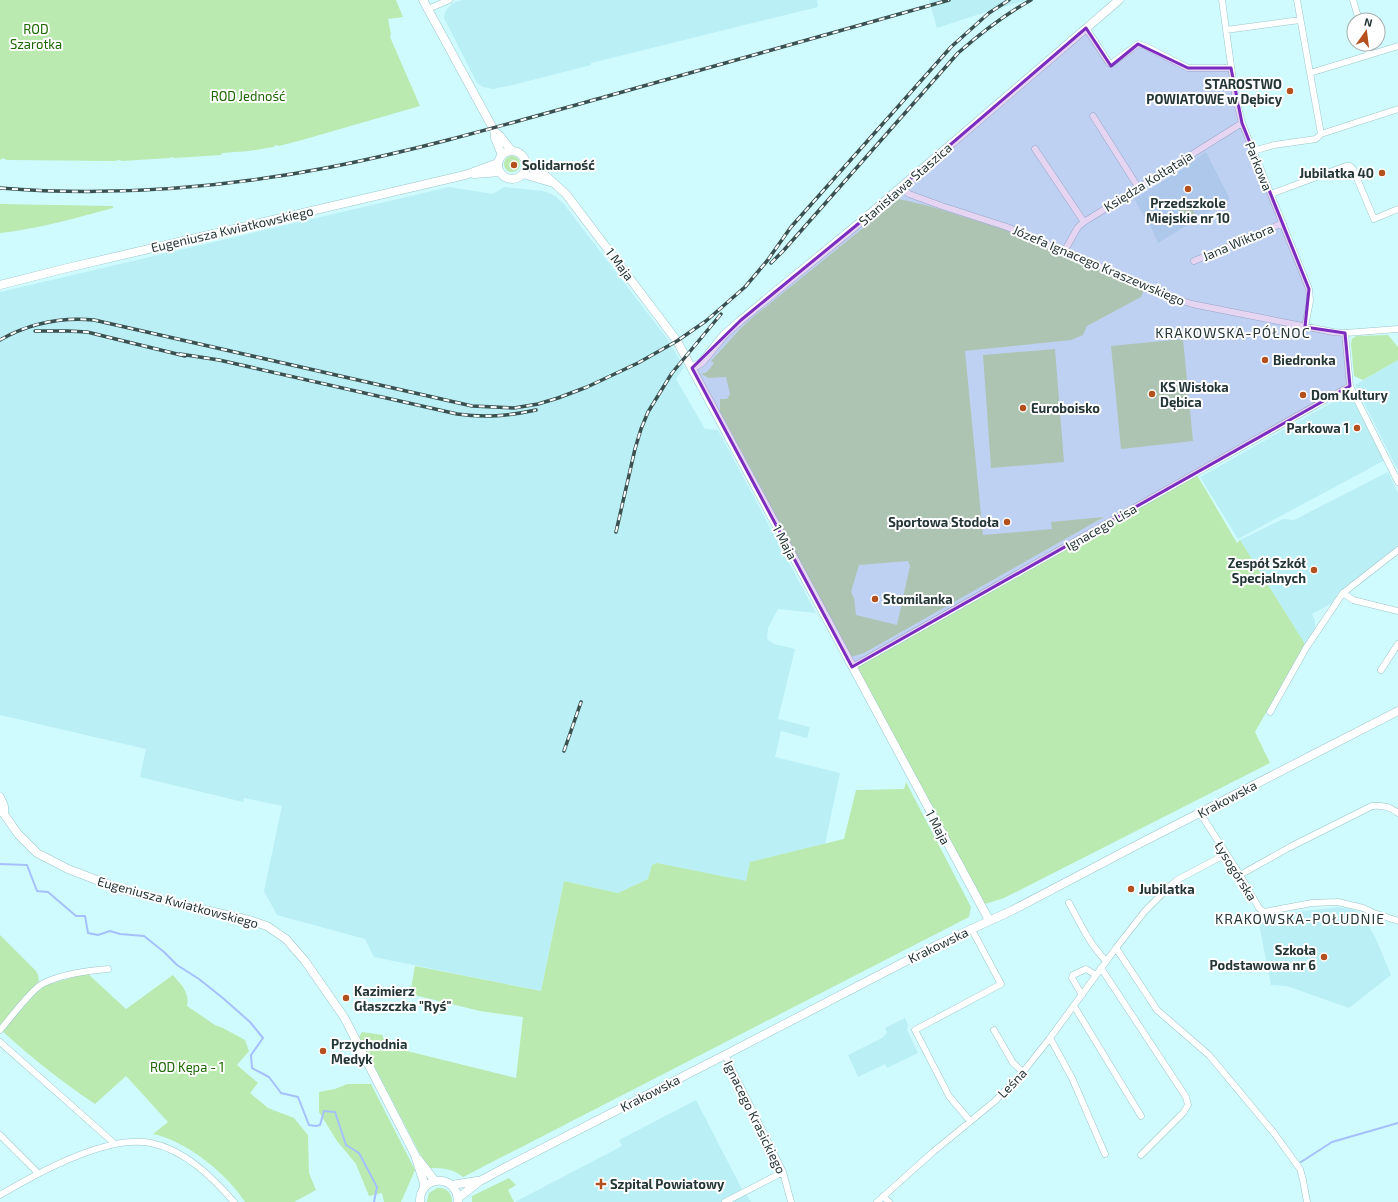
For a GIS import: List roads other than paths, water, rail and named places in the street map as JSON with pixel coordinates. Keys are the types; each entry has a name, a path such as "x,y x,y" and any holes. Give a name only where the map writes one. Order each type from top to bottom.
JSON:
{"street":[{"path":"423,0 495,132 511,150 518,151 523,155 527,165 520,177 511,179 503,176 500,172 500,159 495,132"},
{"path":"428,9 449,0"},
{"name":"Stanisława Staszica","path":"692,368 702,362 724,335 745,316 901,188 1119,0"},
{"name":"Parkowa","path":"1222,0 1235,95 1242,123 1309,289 1310,301 1305,327"},
{"path":"1297,0 1321,134"},
{"path":"1353,0 1357,12"},
{"path":"1226,30 1300,20"},
{"path":"1086,28 1111,64 1138,44 1145,46 1188,68 1231,68"},
{"path":"1310,73 1398,46"},
{"path":"1253,151 1274,145 1316,139 1321,134 1398,109"},
{"path":"1093,116 1138,187"},
{"name":"Księdza Kołłątaja","path":"1065,250 1078,228 1084,222 1242,123"},
{"path":"1035,149 1084,222"},
{"path":"500,159 511,150"},
{"name":"Eugeniusza Kwiatkowskiego","path":"465,175 500,159"},
{"name":"1 Maja","path":"527,165 546,176 566,194 677,341 989,920"},
{"path":"1271,194 1349,166 1353,169 1374,219 1398,209"},
{"name":"Eugeniusza Kwiatkowskiego","path":"0,285 63,268 465,175 500,172"},
{"name":"1 Maja","path":"523,174 553,183"},
{"name":"Józefa Ignacego Kraszewskiego","path":"901,188 909,194 1008,227 1177,299 1212,308 1333,332 1398,330"},
{"name":"Jana Wiktora","path":"1194,261 1283,223"},
{"path":"1345,332 1350,386 1398,482"},
{"name":"Ignacego Lisa","path":"852,667 1350,386"},
{"path":"1270,712 1306,648 1343,593 1398,550"},
{"path":"1343,593 1353,600 1398,611"},
{"path":"1381,670 1398,644"},
{"name":"Krakowska","path":"458,1200 480,1181 903,963 972,928 1013,910 1398,711"},
{"name":"Eugeniusza Kwiatkowskiego","path":"0,797 4,806 1,814 18,834 37,853 68,870 115,887 161,900 249,920 267,926 286,939 305,961 344,1017 416,1155 435,1181"},
{"path":"1240,875 1296,844 1372,806 1380,805 1398,813"},
{"name":"Łysogórska","path":"1200,813 1240,875 1259,908 1264,912 1312,903 1338,902 1363,908 1398,921"},
{"name":"Leśna","path":"876,1202 995,1101 1023,1072 1145,911 1177,880 1226,854"},
{"path":"1069,903 1098,953 1106,961"},
{"path":"970,1121 949,1096 915,1030 1001,984 972,928"},
{"path":"1116,948 1157,1010 1209,1055 1274,1133 1300,1169 1307,1202"},
{"path":"1101,968 1186,1097 1188,1105 1141,1155"},
{"path":"0,1030 27,998 42,984 67,976 108,969"},
{"path":"1082,995 1072,978 1073,975 1086,969 1096,975"},
{"path":"1074,1006 1141,1116"},
{"path":"994,1030 1013,1063 1023,1072"},
{"path":"1050,1038 1072,1078 1105,1154"},
{"path":"0,1042 115,1144"},
{"name":"Ignacego Krasickiego","path":"725,1055 783,1172 791,1202"},
{"path":"0,1135 38,1173"},
{"path":"0,1194 38,1173 83,1154 115,1144 139,1141 162,1146 187,1158 212,1178 234,1202"},
{"name":"Eugeniusza Kwiatkowskiego","path":"416,1155 424,1188"},
{"path":"725,1202 783,1172"},
{"path":"420,1202 420,1195 424,1188 435,1181 442,1181 452,1185 456,1190 458,1200"},
{"name":"Krakowska","path":"452,1185 480,1181"},
{"path":"883,1196 889,1202"}],"waterway":[{"path":"0,864 27,865 37,891 48,892 76,916 85,916 88,933 98,935 110,931 120,934 144,936 177,965 199,979 250,1022 263,1038 251,1055 252,1068 269,1077 281,1093 298,1097 309,1125 320,1125 324,1111 335,1112 346,1145 359,1153 377,1187 374,1202"},
{"path":"1301,1162 1332,1142 1398,1123"}],"railway":[{"path":"0,188 41,191 125,191 166,189 249,180 331,167 433,144 500,126 949,0"},
{"path":"0,340 23,329 46,322 69,319 94,320 472,406 514,408 538,404 558,398 587,387 638,363 677,341 706,321 745,287 767,261 791,227 951,47 989,13 1009,0"},
{"path":"771,263 958,53 975,38 1011,12 1031,0"},
{"path":"616,532 635,449 648,412 672,373 721,314"},
{"path":"35,331 87,332 185,356"},
{"path":"180,354 219,360 457,414 496,416 536,410"},
{"path":"564,751 581,702"}],"place":[{"name":"STAROSTWO POWIATOWE w Dębicy","path":"1290,91"},
{"name":"Solidarność","path":"514,165"},
{"name":"Jubilatka 40","path":"1382,173"},
{"name":"Przedszkole Miejskie nr 10","path":"1188,189"},
{"name":"Biedronka","path":"1265,360"},
{"name":"KS Wisłoka Dębica","path":"1152,394"},
{"name":"Dom Kultury","path":"1303,395"},
{"name":"Euroboisko","path":"1023,408"},
{"name":"Parkowa 1","path":"1357,428"},
{"name":"Sportowa Stodoła","path":"1007,522"},
{"name":"Zespół Szkół Specjalnych","path":"1314,570"},
{"name":"Stomilanka","path":"875,599"},
{"name":"Jubilatka","path":"1131,889"},
{"name":"Szkoła Podstawowa nr 6","path":"1324,957"},
{"name":"Kazimierz Głaszczka \"Ryś\"","path":"346,998"},
{"name":"Przychodnia Medyk","path":"323,1051"},
{"name":"Szpital Powiatowy","path":"601,1184"}],"district":[{"name":"KRAKOWSKA-PÓŁNOC","path":"1233,333"},
{"name":"KRAKOWSKA-POŁUDNIE","path":"1300,919"}],"park label":[{"name":"ROD Szarotka","path":"36,36"},
{"name":"ROD Jedność","path":"248,96"},
{"name":"ROD Kępa - 1","path":"187,1067"}]}
